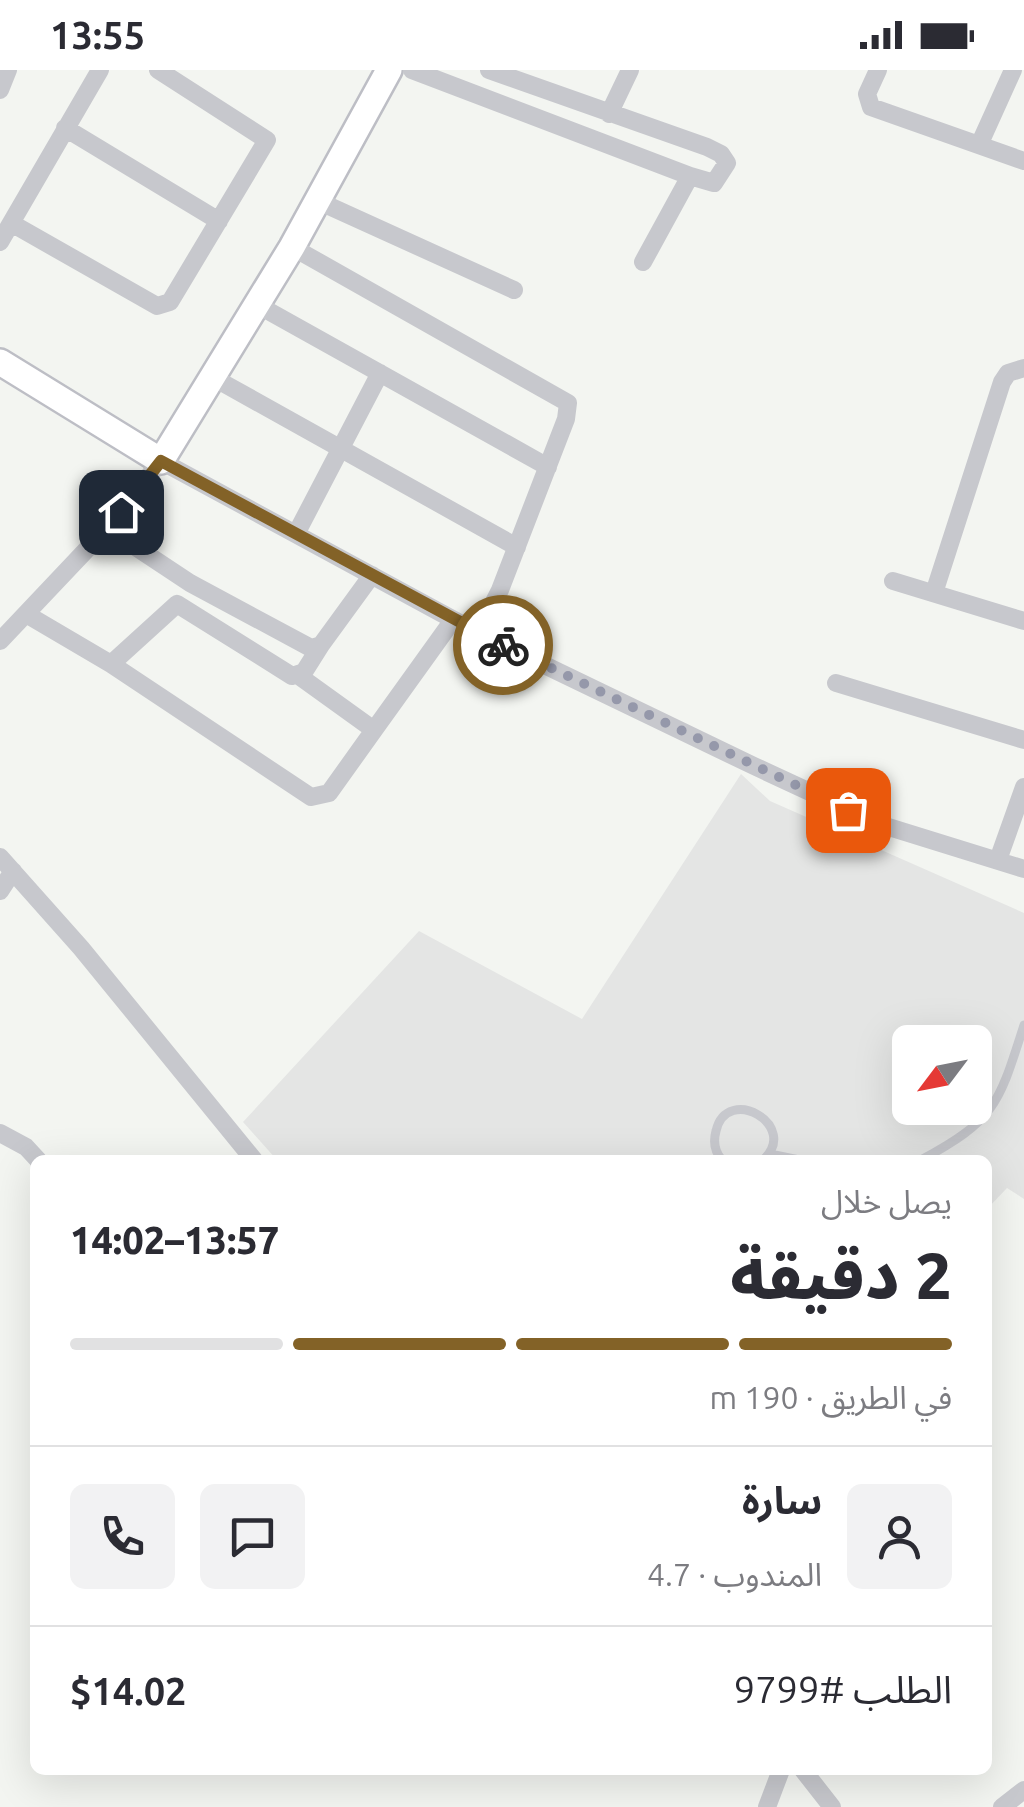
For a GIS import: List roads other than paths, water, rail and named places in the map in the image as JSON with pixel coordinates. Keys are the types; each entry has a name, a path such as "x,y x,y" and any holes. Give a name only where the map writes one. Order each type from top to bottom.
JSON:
{"street":[{"path":"0,90 8,70"},
{"path":"0,242 100,70"},
{"path":"11,223 164,307 267,140 158,70"},
{"path":"0,641 108,528 161,461 292,247 389,70"},
{"path":"412,70 714,183 725,158 609,114 538,78 489,70"},
{"path":"609,114 630,70"},
{"path":"878,70 867,94 872,107 1024,161"},
{"path":"980,143 1013,70"},
{"path":"65,128 219,221"},
{"path":"644,262 690,176"},
{"path":"318,201 514,290"},
{"path":"292,247 566,398 566,419 478,633"},
{"path":"256,304 548,467"},
{"path":"0,362 161,461 478,633 879,824 1024,869"},
{"path":"934,594 1002,382 1008,373 1024,368"},
{"path":"296,534 380,373"},
{"path":"214,378 517,546"},
{"path":"108,528 190,583 302,644 321,645"},
{"path":"299,676 372,576"},
{"path":"892,581 1024,622"},
{"path":"112,664 177,604 190,583"},
{"path":"177,604 292,676 299,676 374,730"},
{"path":"26,614 112,664 311,797 329,793 454,620"},
{"path":"836,683 1024,740"},
{"path":"998,860 1024,787"},
{"path":"0,890 7,864"},
{"path":"7,864 250,1155"},
{"path":"0,1133 26,1146 34,1155"},
{"path":"767,1807 779,1775"},
{"path":"807,1775 832,1807"},
{"path":"1002,1807 1024,1790"}],"lane":[{"path":"929,1155 981,1124 1001,1096 1024,1025"},
{"path":"720,1155 713,1141 718,1122 732,1110 750,1108 767,1118 774,1136 767,1155"}]}
